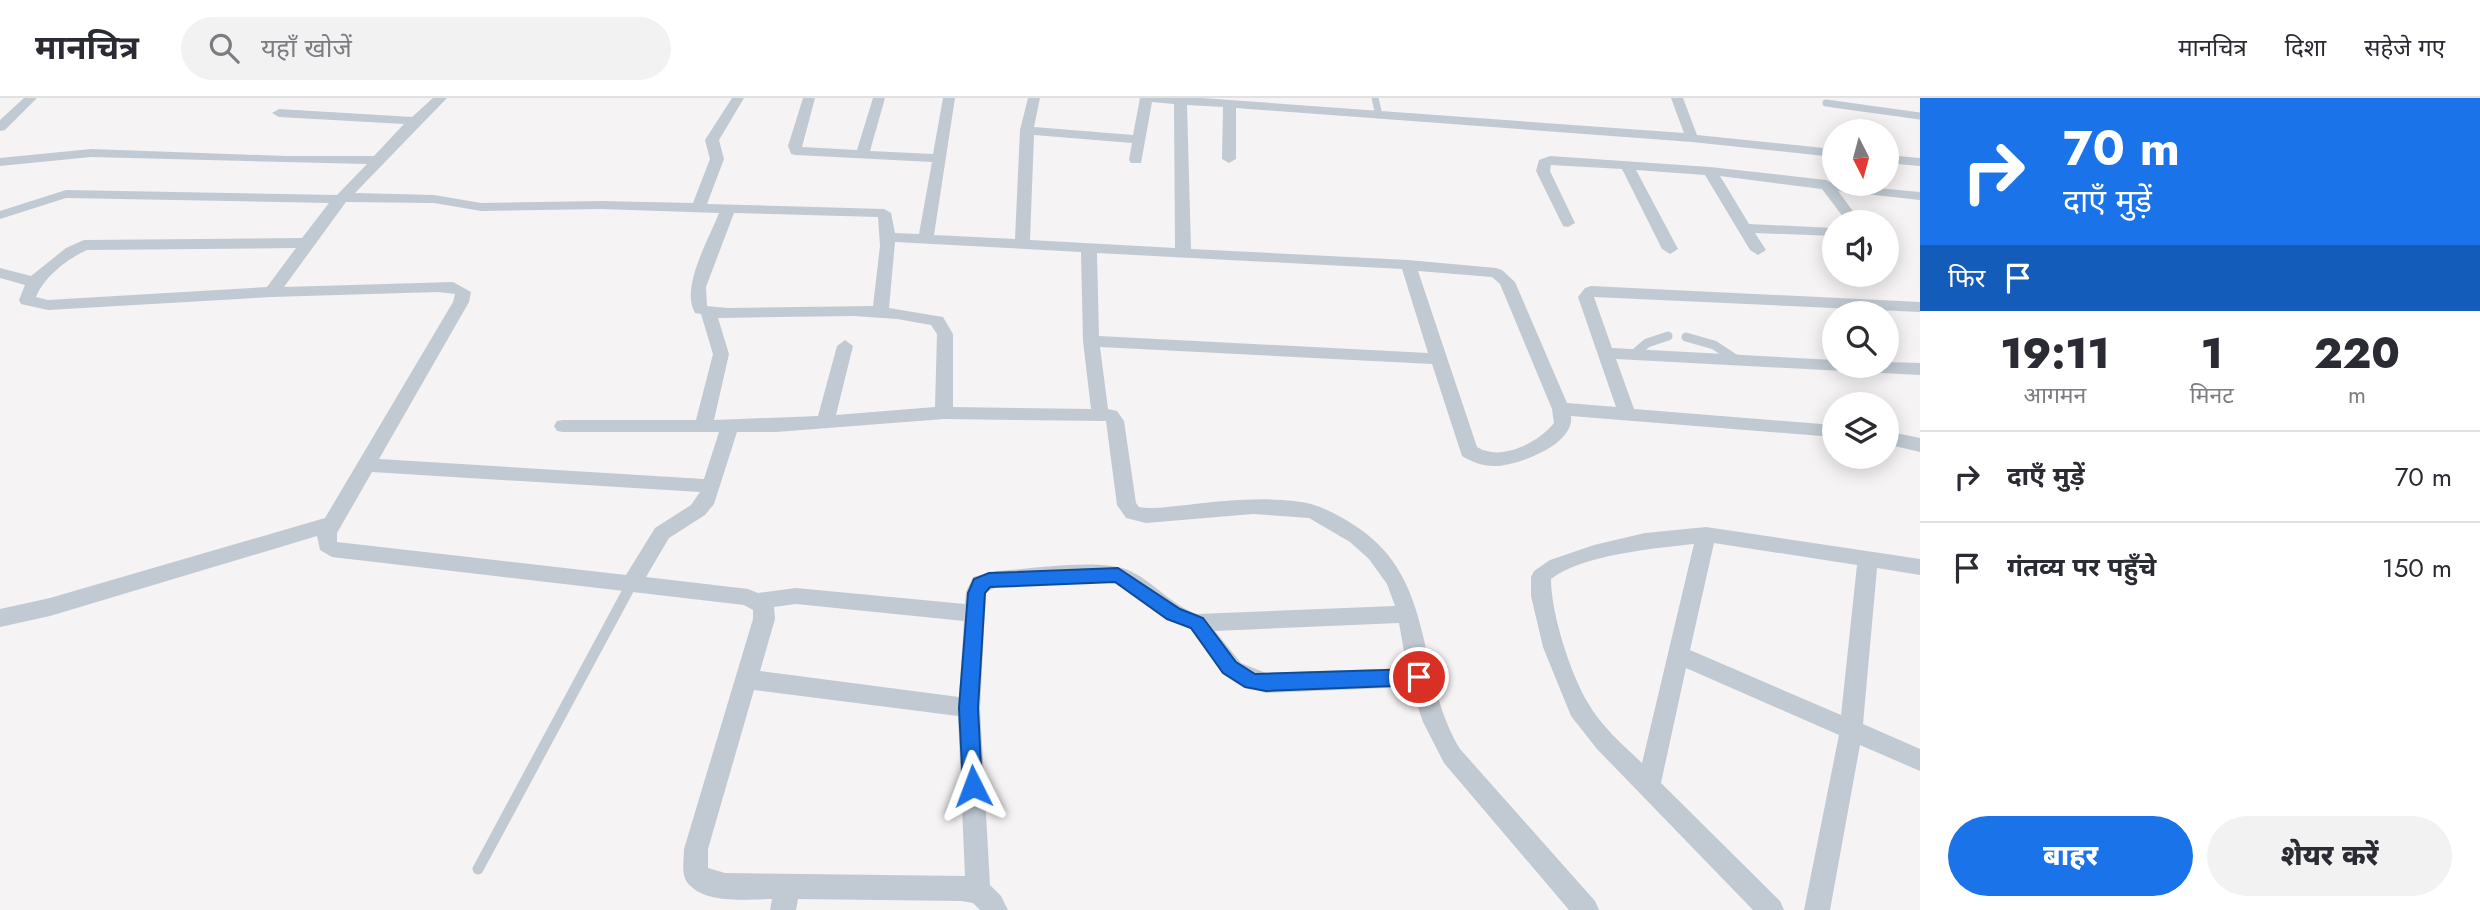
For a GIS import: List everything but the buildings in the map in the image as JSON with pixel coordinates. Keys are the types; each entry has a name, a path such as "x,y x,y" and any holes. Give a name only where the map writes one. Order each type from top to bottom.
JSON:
{"street":[{"path":"3,121 30,98"},
{"path":"272,292 306,243 343,198 415,121 441,98"},
{"path":"699,206 717,159 712,140 738,98"},
{"path":"808,98 796,151 939,158"},
{"path":"862,155 878,98"},
{"path":"926,239 948,98"},
{"path":"1022,244 1027,130 1034,98"},
{"path":"1136,160 1148,98 1692,138 1822,152"},
{"path":"1677,98 1692,138"},
{"path":"1180,100 1182,253"},
{"path":"1228,159 1230,104"},
{"path":"279,113 415,121"},
{"path":"1027,130 1139,140"},
{"path":"0,162 91,153 286,160 379,160"},
{"path":"1568,223 1543,171 1544,163 1560,160 1626,164 1822,184"},
{"path":"1899,160 1920,162"},
{"path":"1626,164 1670,249"},
{"path":"1710,171 1759,250"},
{"path":"1899,193 1920,195"},
{"path":"0,215 17,212 47,198 66,194 434,199 494,207 699,206 884,213 887,216 887,237 880,313"},
{"path":"729,207 698,287 699,306 708,312 880,313 929,319 942,325 945,334 944,413"},
{"path":"1745,228 1822,231"},
{"path":"887,237 1408,265 1487,272 1504,278 1561,409 1563,424 1547,442 1506,457 1476,457 1465,443 1408,265"},
{"path":"306,243 91,244 71,251 34,282 27,300 48,305 438,286 453,287 463,292 461,302 332,524 326,540 327,545 343,551 632,583 748,597 758,601 763,605 764,619 696,849 696,874 711,884 785,898 962,888 978,891 989,898 995,910"},
{"path":"1089,248 1091,341 1100,412"},
{"path":"0,273 34,282"},
{"path":"1627,413 1586,297 1587,293 1596,290 1920,307"},
{"path":"703,426 721,354 708,312"},
{"path":"1091,341 1439,359"},
{"path":"826,421 845,346"},
{"path":"1605,353 1822,365"},
{"path":"1899,368 1920,369"},
{"path":"1561,409 1822,429"},
{"path":"563,426 730,426 944,413 1100,412 1111,415 1115,421 1127,505 1133,513 1146,516 1269,508 1310,510 1343,528 1375,551 1396,578 1408,614 1419,677 1429,714 1452,757 1586,910"},
{"path":"632,583 662,533 698,510 707,499 730,426"},
{"path":"1899,440 1920,445"},
{"path":"367,465 711,486"},
{"path":"0,618 50,607 332,524"},
{"path":"1648,784 1706,535"},
{"path":"1772,910 1605,743 1579,709 1555,647 1539,582 1546,571 1594,553 1645,541 1706,535 1920,567"},
{"path":"1816,910 1851,730 1868,559"},
{"path":"978,891 969,708 976,593 984,582 1111,573 1127,579 1173,614 1197,623 1408,614"},
{"path":"758,601 796,596 975,614"},
{"path":"1197,623 1229,667 1251,681 1266,683 1419,677"},
{"path":"1679,655 1920,760"},
{"path":"746,679 969,708"}],"lane":[{"path":"1375,98 1379,116"},
{"path":"1826,103 1920,116"},
{"path":"1633,355 1647,343 1668,336"},
{"path":"1686,337 1714,345 1740,362"},
{"path":"478,869 632,583"}],"route":[{"path":"973,786 969,708 976,593 980,583 989,580 1111,573 1118,575 1173,614 1197,623 1229,667 1251,681 1266,683 1419,677"}]}
